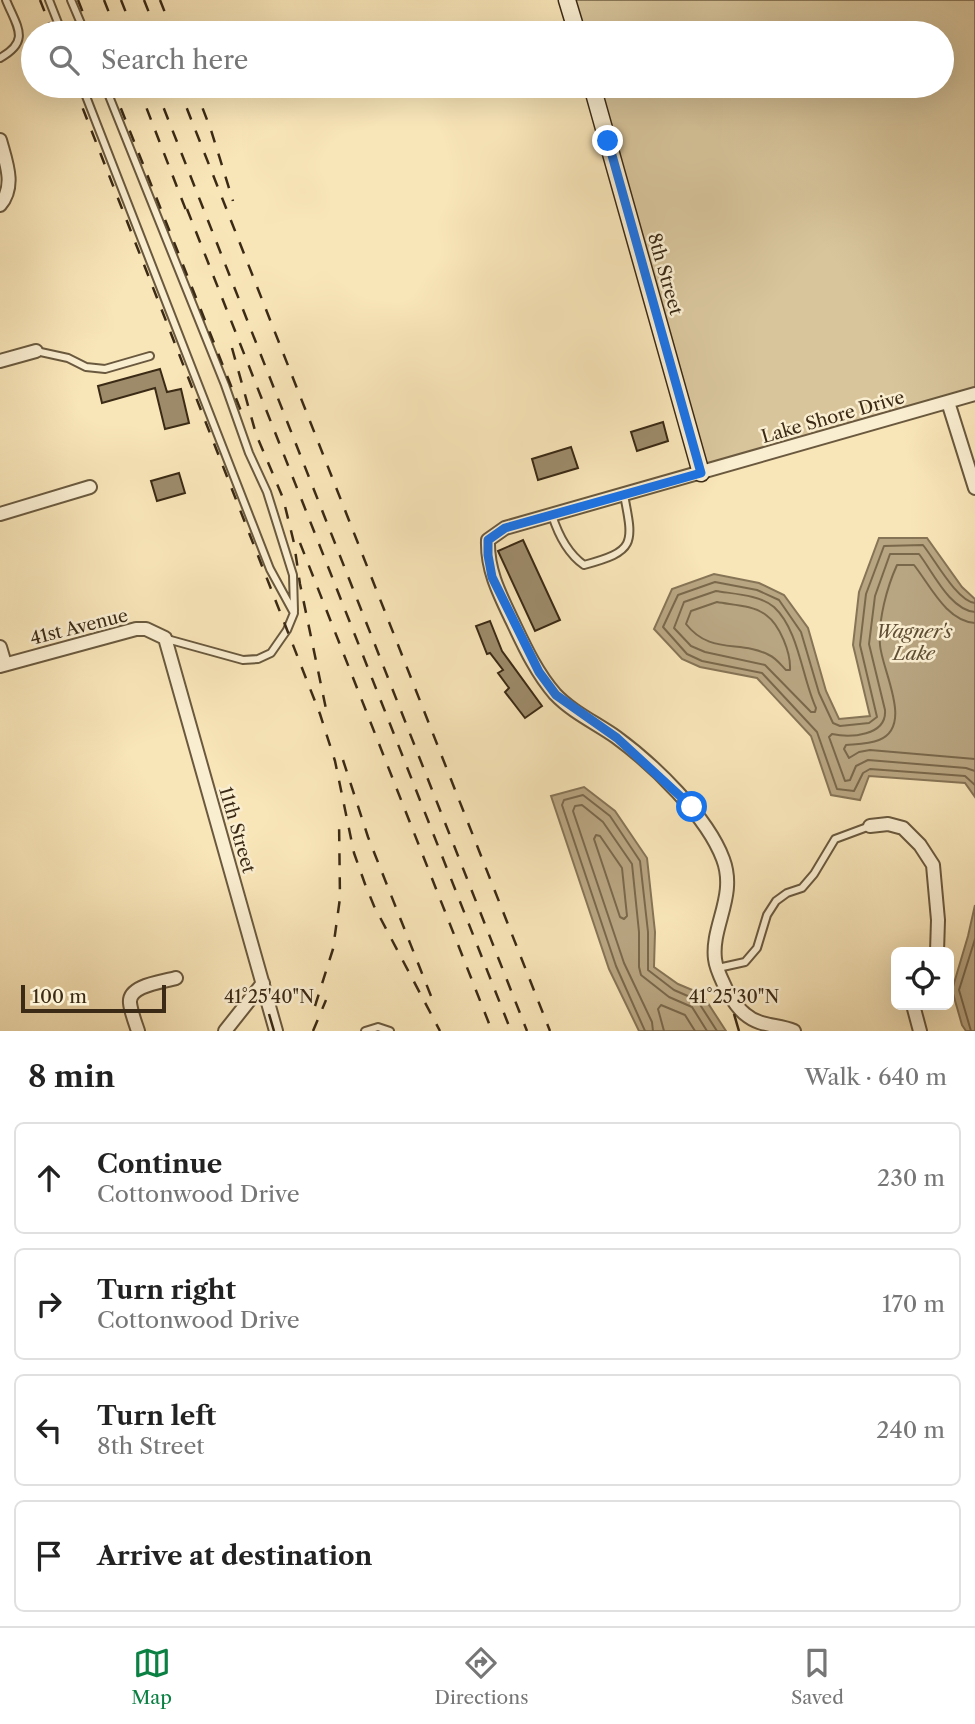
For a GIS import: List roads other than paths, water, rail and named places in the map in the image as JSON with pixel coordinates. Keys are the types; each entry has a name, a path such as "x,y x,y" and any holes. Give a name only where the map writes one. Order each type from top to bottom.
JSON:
{"street":[{"path":"567,0 573,21"},
{"name":"8th Street","path":"595,98 701,473"},
{"path":"0,141 9,181 9,190 1,204"},
{"path":"0,361 36,351"},
{"name":"Lake Shore Drive","path":"718,968 715,958 716,944 728,886 725,862 716,842 692,807 659,775 617,738 556,695 525,648 492,577 488,540 505,528 975,394"},
{"path":"948,402 975,488"},
{"path":"0,514 90,488"},
{"name":"41st Avenue","path":"3,665 136,629 146,629 165,638"},
{"name":"11th Street","path":"165,638 276,1031"},
{"path":"0,647 3,665"},
{"path":"870,826 888,824 903,828 920,845 933,865 938,920 937,947"},
{"path":"718,968 731,997 744,1014 767,1026 785,1027 794,1031"},
{"path":"138,1031 130,1001 131,995 138,989 176,978"},
{"path":"225,1031 263,983"},
{"path":"914,1010 920,1031"}],"lane":[{"path":"0,58 15,49 19,42 19,34 6,0"},
{"path":"49,0 57,21"},
{"path":"71,0 80,21"},
{"path":"87,98 270,569 294,613"},
{"path":"110,98 225,385 249,453 267,492 293,576 294,613 287,630 271,653 258,659 243,660 165,638"},
{"path":"36,351 68,358 86,367 105,369 150,356"},
{"path":"552,515 558,533 577,560 584,565 622,552 628,544 630,523 624,495"},
{"path":"718,968 745,962 757,948 767,915 776,901 787,893 802,888 814,874 835,839 870,826"},
{"path":"365,1031 378,1027 390,1031"}],"water":[{"name":"Wagner's Lake","path":"879,538 927,538 962,587 975,599 975,797 965,783 869,776 860,800 831,795 811,736 757,678 700,667 682,659 654,629 672,589 714,574 759,583 784,595 808,628 826,691 839,719 870,716 853,645 859,592"},
{"path":"584,787 615,811 647,858 655,932 654,967 678,984 702,994 726,1031 639,1031 609,969 551,796"},
{"path":"975,905 975,1031 966,1031 962,1025 954,997 954,983"}],"railway":[{"path":"40,0 48,21"},
{"path":"78,0 86,21"},
{"path":"104,0 112,21"},
{"path":"121,0 129,21"},
{"path":"144,0 152,21"},
{"path":"160,0 168,21"},
{"path":"79,98 320,714 335,761 354,853 365,884 440,1031"},
{"path":"117,98 241,411"},
{"path":"143,98 189,218"},
{"path":"160,98 527,1031"},
{"path":"183,98 550,1031"},
{"path":"199,98 233,201"},
{"path":"187,209 511,1031"},
{"path":"232,348 256,434 283,498 326,709"},
{"path":"300,543 492,1031"},
{"path":"343,760 368,837 431,996"},
{"path":"315,1006 333,949 340,898 339,819"},
{"path":"313,1031 326,1000"}]}
